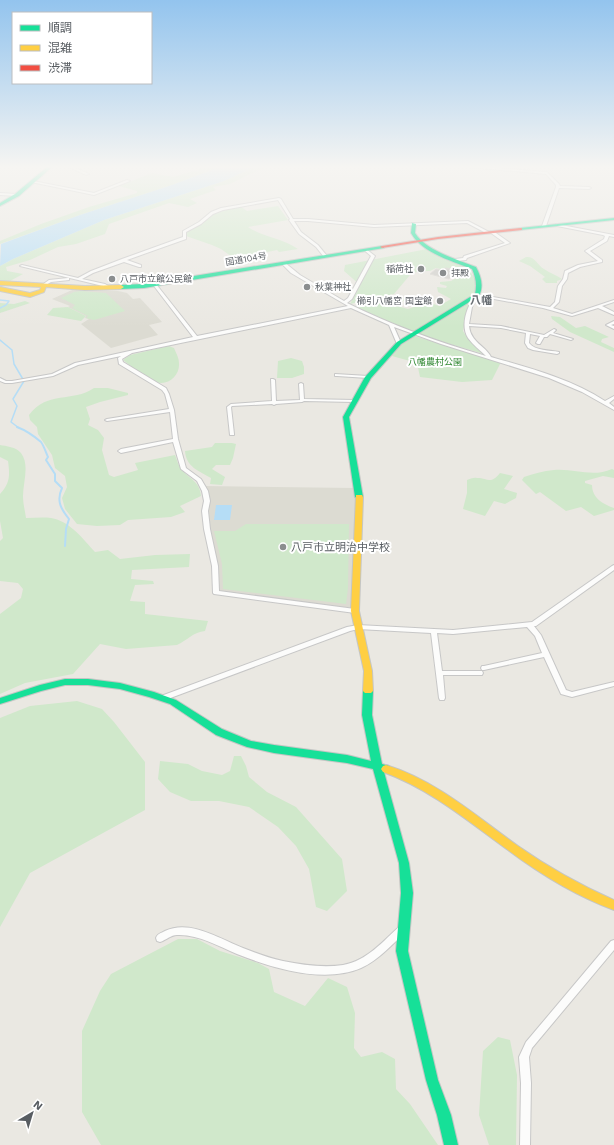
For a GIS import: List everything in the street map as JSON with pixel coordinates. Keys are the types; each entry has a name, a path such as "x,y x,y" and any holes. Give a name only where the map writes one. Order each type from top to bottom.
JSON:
{"main road":[{"name":"国道104号","path":"0,283 108,288 156,285 283,262 422,241 600,220"},
{"path":"414,224 412,231 414,235 432,250 471,267 478,275 480,288 477,295 399,343 368,376 346,418 359,496 355,611 368,671 367,715 377,766 404,863 407,893 402,951 432,1080 444,1115 451,1145"},
{"path":"0,289 30,295 42,291 44,285"},
{"path":"0,701 64,682 80,681 141,692 163,698 189,711 217,731 258,747 327,756 377,766 410,779 436,794 545,870 588,894 614,905"}],"street":[{"path":"44,285 50,281 76,279 123,260 185,238 184,232 205,220"},
{"path":"292,220 300,233 316,246 325,256"},
{"path":"313,220 374,226 468,222 490,232 508,243 474,253 465,257 465,259 456,260"},
{"path":"544,226 546,220"},
{"path":"556,225 614,236"},
{"path":"550,309 556,306 558,302 560,282 565,279 566,272 579,266 601,261 587,251 606,240 607,236 605,234"},
{"path":"344,303 350,299 373,256 366,250"},
{"path":"123,260 140,266"},
{"path":"283,262 295,274 350,307 413,334 526,368 557,379 606,403 614,409"},
{"path":"22,266 104,285 108,288"},
{"path":"156,285 196,338"},
{"path":"489,358 488,355 470,338 466,330 472,302 477,295 550,309 572,315 614,301"},
{"path":"598,306 614,314"},
{"path":"0,379 5,382 12,382 53,375 77,364 350,307"},
{"path":"614,322 608,325 614,328"},
{"path":"391,325 399,343"},
{"path":"466,325 501,327 542,336 546,336 552,332 571,339"},
{"path":"528,333 527,343 530,347 557,353"},
{"path":"538,343 542,336"},
{"path":"130,353 120,358 121,363 164,389 167,394 172,410 176,440 184,469 199,480 205,491 207,500 205,511 206,529 215,566 216,593 355,611"},
{"path":"337,376 368,376"},
{"path":"273,380 274,404"},
{"path":"301,384 303,400"},
{"path":"606,403 614,397"},
{"path":"232,434 229,407 231,405 274,404 300,402 303,400 355,401"},
{"path":"107,420 172,410"},
{"path":"121,451 176,440"},
{"path":"163,698 304,644 358,627 434,632 529,625 539,622 614,567"},
{"path":"529,625 538,634 561,688 568,694 577,694 614,684"},
{"path":"434,632 442,698"},
{"path":"439,673 482,671 546,654"},
{"path":"160,938 176,931 204,935 241,951 281,964 318,970 338,970 357,965 370,958 404,928"},
{"path":"525,1145 526,1083 524,1057 529,1045 614,944"}],"shaded area":[{"path":"72,290 118,291 127,293 133,299 140,298 162,322 149,325 158,335 111,348 81,324 89,319 85,318 86,316 68,307 70,306 52,299"},
{"name":"八戸市立明治中学校","path":"204,486 354,488 356,497 352,608 217,591"}],"green space":[{"path":"51,220 65,220 0,244 0,241"},
{"path":"103,220 119,220 109,224 105,234 76,244 58,247 30,260 6,267 7,271 23,274 10,281 0,281 0,266"},
{"path":"205,220 286,220 248,227 286,242 298,249 279,252 277,250 235,259 221,249 186,236 186,233"},
{"path":"427,249 458,262 471,272 475,279 479,288 468,307 463,331 468,339 484,354 419,335 356,308 412,296 413,297 403,301 397,306 408,309 428,302 439,306 451,299 438,292 437,287 446,288 447,286 440,284 440,282 451,281 458,277 456,275 457,273 436,268 430,271 418,271 410,275 394,294 350,304 360,285 344,271 345,265"},
{"path":"526,257 534,259 544,269 562,279 557,281 557,283 546,283 542,279 545,277 530,266 519,261"},
{"path":"81,291 106,293 125,311 94,320 86,318 88,316 72,308 75,305 61,298 74,292"},
{"path":"25,301 30,303 0,313 0,303 14,304"},
{"path":"68,307 86,316 81,321 47,315 53,308"},
{"path":"551,316 560,317 576,328 585,326 609,337 602,339 601,342 614,348 614,352 570,332 552,319"},
{"name":"八幡農村公園","path":"414,336 501,362 492,380 462,382 420,377 417,363 392,356 401,345"},
{"path":"169,346 174,348 179,363 179,368 175,376 165,383 156,382 123,360 130,355"},
{"path":"291,358 302,361 304,374 292,378 277,378 278,361"},
{"path":"94,388 108,388 128,393 128,395 86,407 90,419 88,425 98,430 104,438 102,450 109,475 114,477 138,470 135,463 175,455 181,468 199,487 201,496 180,506 185,512 171,517 128,520 120,525 97,526 77,524 65,509 62,498 67,487 65,476 55,468 52,455 38,434 37,427 30,420 29,415 36,407 44,402 52,399 77,395"},
{"path":"215,443 236,444 230,465 216,465 212,469 225,477 222,485 210,484 211,478 198,471 191,465 185,451 212,447"},
{"path":"0,445 16,449 24,458 26,468 23,499 26,518 51,518 58,520 76,531 95,552 108,550 120,559 155,555 190,554 189,567 132,570 131,579 153,581 154,584 135,585 130,601 145,602 145,614 208,621 205,631 194,635 177,645 126,649 100,644 73,674 25,683 0,694 0,614 21,598 23,589 18,583 0,581 0,541 3,538 0,521 0,494 6,486 9,471 8,461 0,457"},
{"path":"612,469 614,470 614,478 603,476 585,481 585,483 592,485 592,490 599,500 614,508 614,510 594,516 581,507 566,511 540,492 536,494 522,480 524,477 550,470 597,473"},
{"path":"500,473 513,476 504,489 517,493 516,498 505,504 494,501 485,516 463,509 467,493 467,480 481,478 491,480 497,477"},
{"path":"246,524 349,524 348,588 346,604 223,589 222,564 214,531 235,531"},
{"path":"77,701 102,709 145,762 145,810 30,873 0,927 0,718 30,706"},
{"path":"234,756 241,756 249,777 267,792 296,807 342,859 347,891 327,911 316,907 309,869 296,846 278,827 249,807 219,801 191,801 170,792 158,779 160,761 188,764 202,771 222,775 230,771"},
{"path":"178,939 197,939 220,951 258,963 269,969 274,992 305,1006 328,978 347,987 355,1013 354,1048 361,1057 382,1052 395,1059 396,1089 410,1104 438,1145 101,1145 82,1112 82,1031 100,991 111,974"},
{"path":"498,1037 510,1040 517,1075 516,1145 489,1145 479,1115 483,1051"}],"water":[{"path":"65,220 103,220 0,266 1,244"},
{"path":"216,505 232,505 230,520 214,520"}],"building":[{"name":"拝殿","path":"445,268 453,269 450,272 456,273 449,279 430,274 436,269 442,270"}],"waterway":[{"path":"0,300 9,301 6,305 0,308"},
{"path":"0,340 12,350 14,364 24,381 13,399 17,406 11,422 19,428"},
{"path":"19,428 41,442 48,457 46,460 55,474 55,481 62,488 59,501 69,519 66,529 65,546"}],"traffic: fast":[{"path":"520,229 601,220"},
{"path":"359,497 346,417 368,377 399,343 477,295 479,288 479,281 474,268 440,254 422,243 413,233 414,224"},
{"path":"121,287 144,286 382,247"},
{"path":"0,701 40,688 65,682 88,682 120,686 151,694 173,702 219,732 250,744 274,749 347,759 386,769"},
{"path":"368,691 367,715 377,766 404,863 407,893 402,951 432,1080 444,1115 451,1145"}],"traffic: slow":[{"path":"0,283 85,288 121,287"},
{"path":"0,289 30,295 42,291 44,285"},
{"path":"359,497 355,611 368,671 368,691"},
{"path":"386,769 404,776 437,793 513,848 562,880 614,905"}],"traffic: jam":[{"path":"382,247 438,238 520,229"}],"place":[{"name":"稲荷社","path":"421,269"},
{"name":"拝殿","path":"443,273"},
{"name":"八戸市立館公民館","path":"112,279"},
{"name":"秋葉神社","path":"307,287"},
{"name":"櫛引八幡宮 国宝館","path":"440,301"},
{"name":"八戸市立明治中学校","path":"283,547"}],"district":[{"name":"八幡","path":"481,300"}]}
